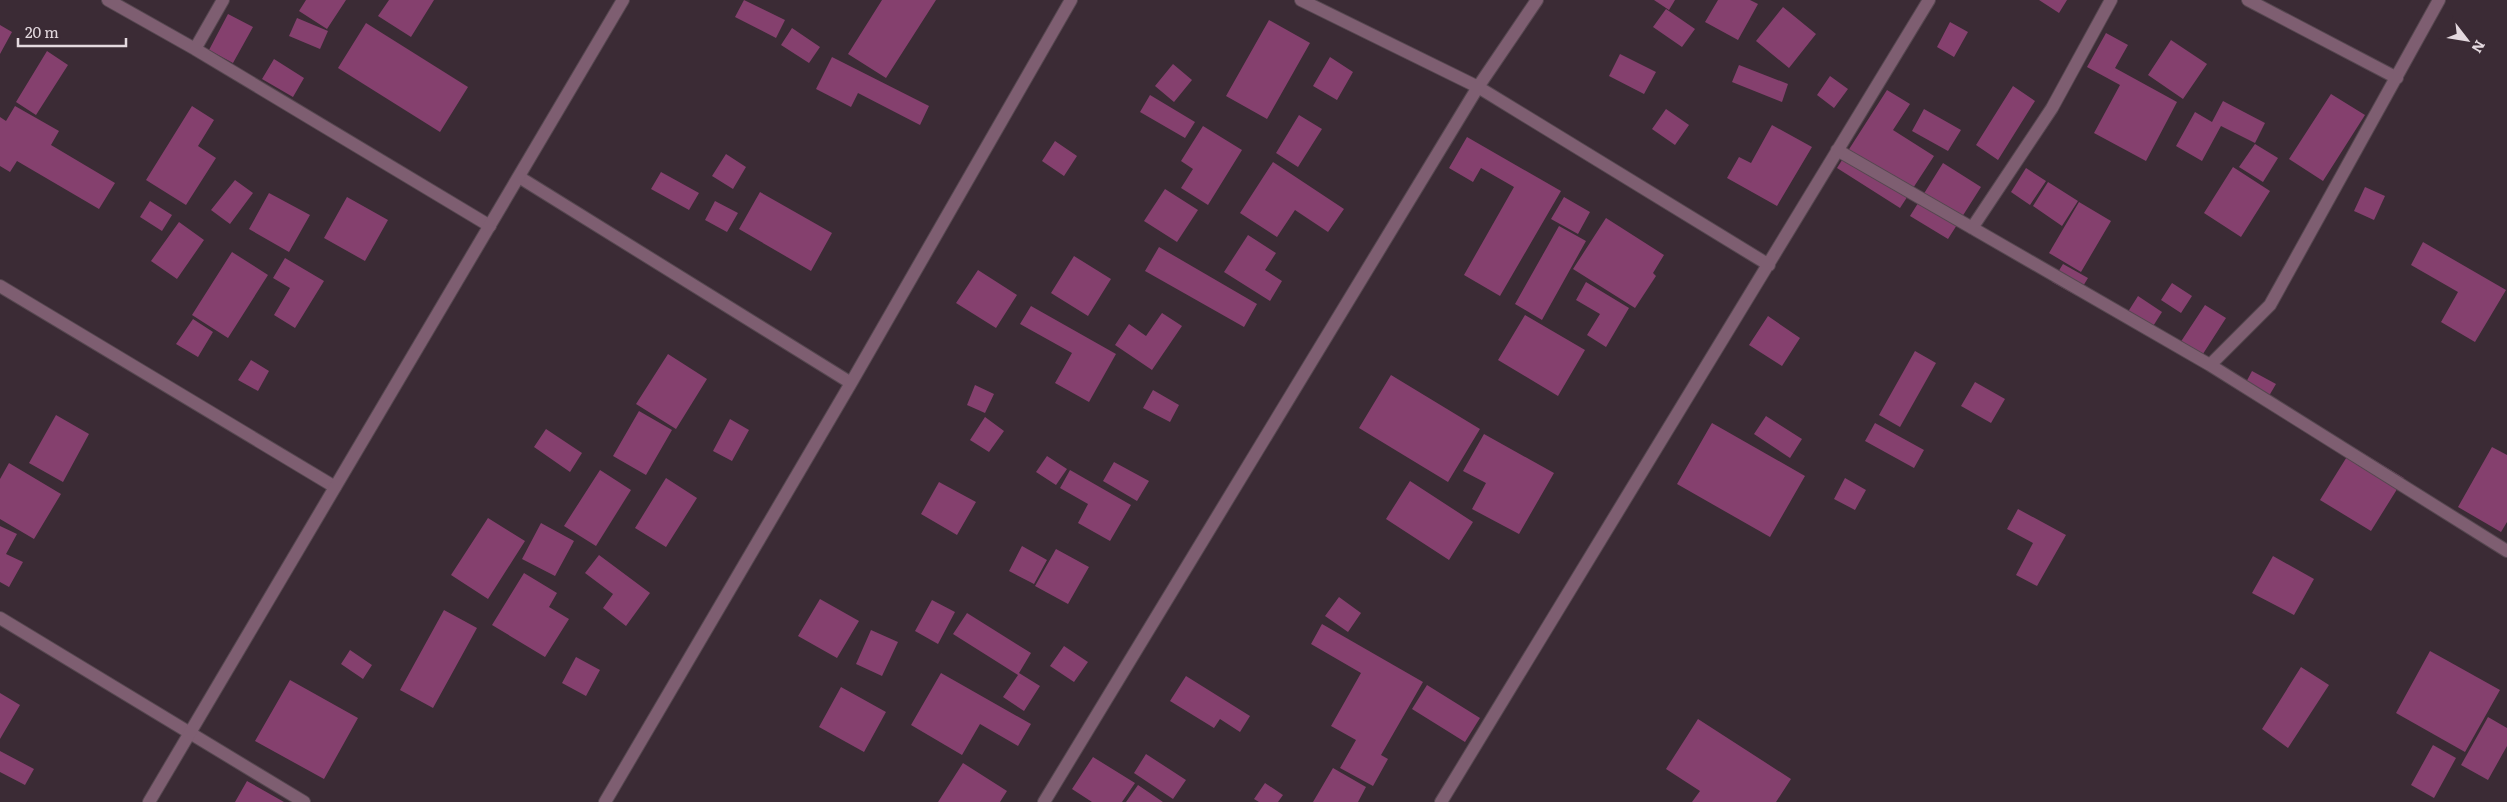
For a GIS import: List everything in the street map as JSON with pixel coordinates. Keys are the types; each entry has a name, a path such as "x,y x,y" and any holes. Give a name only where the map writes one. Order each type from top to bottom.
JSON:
{"street":[{"path":"108,0 195,49 490,226"},
{"path":"195,49 223,0"},
{"path":"149,802 623,0"},
{"path":"605,802 851,383 1070,0"},
{"path":"1302,0 1478,87 1769,265"},
{"path":"1044,802 1478,87 1537,0"},
{"path":"1441,802 1929,0"},
{"path":"1972,228 2052,108 2111,0"},
{"path":"2248,0 2397,78"},
{"path":"2210,366 2270,305 2439,0"},
{"path":"1838,150 2210,366 2507,551"},
{"path":"519,177 851,383"},
{"path":"0,286 335,487"},
{"path":"0,618 304,802"}],"building":[{"path":"306,0 346,0 327,29 299,11"},
{"path":"389,0 434,0 411,37 378,16"},
{"path":"744,0 785,20 776,38 735,17"},
{"path":"882,0 936,0 886,78 848,54"},
{"path":"1654,0 1675,0 1669,10"},
{"path":"1718,0 1750,0 1758,4 1738,40 1705,22"},
{"path":"2039,0 2067,0 2059,13"},
{"path":"1783,7 1816,34 1789,68 1756,41"},
{"path":"1666,9 1695,29 1682,47 1653,27"},
{"path":"228,14 253,27 233,63 209,50"},
{"path":"297,18 328,31 320,49 289,36"},
{"path":"1269,20 1310,43 1267,119 1226,96"},
{"path":"1950,22 1968,32 1954,57 1937,47"},
{"path":"366,23 468,87 440,132 338,68"},
{"path":"0,25 12,32 0,54"},
{"path":"792,28 820,47 809,63 781,45"},
{"path":"2106,33 2128,45 2115,68 2177,102 2146,161 2094,133 2120,85 2087,67"},
{"path":"2171,40 2207,64 2183,99 2148,75"},
{"path":"47,51 68,65 36,115 16,102"},
{"path":"1620,54 1656,72 1644,94 1609,76"},
{"path":"832,57 929,106 920,125 858,93 851,107 816,89"},
{"path":"1330,57 1353,72 1337,100 1313,86"},
{"path":"274,59 304,78 293,97 262,79"},
{"path":"1173,64 1192,80 1174,102 1155,86"},
{"path":"1739,65 1788,84 1782,102 1732,82"},
{"path":"1830,76 1848,89 1834,108 1817,95"},
{"path":"2013,86 2035,101 1998,160 1976,145"},
{"path":"1887,90 1910,104 1893,130 1934,156 1900,208 1837,168"},
{"path":"2331,94 2365,115 2323,181 2289,159"},
{"path":"1150,95 1195,122 1185,138 1140,112"},
{"path":"2223,101 2265,123 2255,143 2221,126 2202,161 2176,146 2195,112 2212,122"},
{"path":"15,106 59,131 51,145 115,183 99,209 17,161 10,172 0,166 0,117 6,121"},
{"path":"192,106 214,120 198,146 216,158 186,205 146,180"},
{"path":"1666,109 1689,125 1675,145 1652,129"},
{"path":"1924,109 1961,130 1948,151 1912,131"},
{"path":"1299,115 1322,129 1298,167 1276,153"},
{"path":"1772,125 1812,147 1777,206 1727,178 1739,157 1751,163"},
{"path":"1203,126 1242,150 1208,205 1181,188 1193,169 1181,161"},
{"path":"1467,137 1561,191 1500,296 1464,275 1514,187 1481,168 1473,182 1449,168"},
{"path":"1055,141 1077,156 1064,176 1042,161"},
{"path":"2255,144 2278,158 2263,182 2239,167"},
{"path":"726,154 746,167 733,189 712,176"},
{"path":"1273,162 1344,209 1328,232 1295,210 1277,237 1240,213"},
{"path":"1943,163 1981,187 1948,239 1910,216"},
{"path":"2233,167 2270,191 2241,237 2204,213"},
{"path":"2026,168 2046,181 2030,205 2011,192"},
{"path":"661,172 699,193 689,210 651,189"},
{"path":"235,180 253,193 230,224 211,210"},
{"path":"2048,182 2078,201 2062,226 2033,206"},
{"path":"2365,187 2385,196 2374,220 2354,211"},
{"path":"1165,189 1198,210 1177,242 1144,221"},
{"path":"760,192 832,233 811,271 739,229"},
{"path":"269,193 310,215 289,252 249,229"},
{"path":"347,197 388,220 365,261 324,238"},
{"path":"1564,197 1590,212 1578,234 1551,219"},
{"path":"150,201 172,215 162,231 140,217"},
{"path":"715,201 738,213 727,232 705,220"},
{"path":"2079,202 2111,221 2081,272 2049,253"},
{"path":"1606,218 1664,255 1653,273 1656,276 1635,308 1573,269"},
{"path":"179,222 204,240 177,279 151,261"},
{"path":"1559,226 1586,241 1542,320 1515,304"},
{"path":"1248,235 1276,253 1265,270 1282,281 1270,301 1224,272"},
{"path":"2423,242 2506,290 2475,342 2441,322 2458,292 2411,265"},
{"path":"1159,247 1257,304 1244,327 1145,271"},
{"path":"232,252 268,275 228,338 192,315"},
{"path":"1074,256 1111,279 1088,316 1051,293"},
{"path":"285,258 324,281 295,328 274,315 290,288 273,278"},
{"path":"2063,264 2088,278 2077,296 2052,282"},
{"path":"978,270 1017,295 996,328 956,303"},
{"path":"1586,282 1629,308 1606,347 1587,335 1600,314 1576,300"},
{"path":"2172,283 2192,296 2181,313 2161,300"},
{"path":"2138,296 2162,312 2150,331 2126,315"},
{"path":"2205,305 2226,318 2201,357 2180,343"},
{"path":"1031,306 1116,354 1089,402 1055,383 1072,353 1020,324"},
{"path":"1162,313 1182,326 1152,370 1115,345 1129,324 1146,336"},
{"path":"1525,315 1585,350 1558,396 1498,360"},
{"path":"1768,316 1800,338 1782,366 1749,345"},
{"path":"193,319 213,332 198,357 176,344"},
{"path":"1915,351 1936,363 1900,427 1879,415"},
{"path":"668,354 707,379 676,429 636,404"},
{"path":"251,360 269,371 258,391 238,380"},
{"path":"2252,371 2276,384 2266,401 2243,388"},
{"path":"1391,375 1480,429 1448,482 1359,428"},
{"path":"1975,382 2005,399 1991,423 1961,406"},
{"path":"975,385 994,394 985,413 967,405"},
{"path":"1153,390 1179,405 1170,422 1143,408"},
{"path":"639,411 672,430 646,475 613,456"},
{"path":"56,415 89,434 63,482 29,463"},
{"path":"1766,416 1802,439 1790,458 1754,434"},
{"path":"985,417 1004,431 989,452 970,440"},
{"path":"730,419 749,430 732,461 713,451"},
{"path":"1712,423 1805,476 1770,537 1677,484"},
{"path":"1875,423 1924,450 1914,468 1865,441"},
{"path":"546,429 582,453 570,472 534,447"},
{"path":"1484,434 1554,473 1519,534 1472,509 1486,483 1463,471"},
{"path":"2353,447 2404,478 2371,531 2320,500"},
{"path":"2492,447 2507,455 2507,522 2501,532 2458,507"},
{"path":"1047,456 1067,469 1056,485 1036,472"},
{"path":"1114,462 1149,481 1137,501 1103,481"},
{"path":"9,463 61,494 34,539 0,519 0,479"},
{"path":"600,470 631,490 596,546 564,526"},
{"path":"1070,470 1131,505 1110,541 1078,523 1088,504 1060,488"},
{"path":"666,478 697,498 666,547 635,528"},
{"path":"1845,478 1866,490 1855,510 1834,499"},
{"path":"1410,481 1473,522 1449,560 1386,519"},
{"path":"939,482 976,502 957,535 921,514"},
{"path":"2018,509 2066,535 2037,586 2016,575 2033,543 2007,529"},
{"path":"488,518 525,541 488,599 451,575"},
{"path":"541,523 574,541 555,576 522,559"},
{"path":"0,526 17,534 6,554 23,562 9,587 0,582"},
{"path":"1022,546 1047,560 1034,584 1009,571"},
{"path":"1056,549 1089,567 1068,604 1035,586"},
{"path":"599,555 650,593 626,626 603,608 613,594 585,573"},
{"path":"2273,556 2314,579 2294,615 2252,593"},
{"path":"524,573 557,593 549,607 569,619 545,657 492,625"},
{"path":"1339,597 1361,613 1348,632 1325,616"},
{"path":"820,599 859,621 837,658 798,636"},
{"path":"932,600 955,612 938,644 915,631"},
{"path":"444,610 477,628 433,708 400,690"},
{"path":"967,613 1031,653 1019,673 1040,686 1024,711 1003,697 1018,675 953,634"},
{"path":"1322,624 1423,682 1381,755 1388,759 1373,786 1340,768 1356,740 1331,726 1361,673 1311,644"},
{"path":"871,630 898,642 882,676 856,664"},
{"path":"1064,646 1088,662 1074,682 1050,666"},
{"path":"350,650 372,665 363,679 341,664"},
{"path":"2430,651 2500,690 2465,752 2396,713"},
{"path":"576,657 600,670 586,696 562,683"},
{"path":"2301,667 2329,685 2288,748 2262,729"},
{"path":"941,673 1031,724 1018,746 980,724 962,755 911,725"},
{"path":"1186,676 1250,716 1240,732 1220,719 1214,728 1170,701"},
{"path":"290,680 358,718 324,779 255,741"},
{"path":"1427,685 1480,718 1465,742 1412,709"},
{"path":"841,687 886,712 864,752 819,727"},
{"path":"0,693 20,705 0,739"},
{"path":"2488,717 2507,728 2507,746 2488,780 2461,765"},
{"path":"1698,719 1791,779 1776,802 1692,802 1700,791 1666,769"},
{"path":"2433,745 2456,758 2434,798 2411,785"},
{"path":"0,751 34,769 25,785 0,772"},
{"path":"1146,754 1186,780 1173,799 1134,773"},
{"path":"1093,757 1135,783 1122,802 1092,802 1072,789"},
{"path":"963,763 1007,791 1000,802 938,802"},
{"path":"1333,768 1366,787 1358,802 1313,802"},
{"path":"247,781 284,802 235,802"},
{"path":"1265,783 1283,795 1278,802 1259,802 1254,799"},
{"path":"1138,785 1163,802 1126,802"}]}
